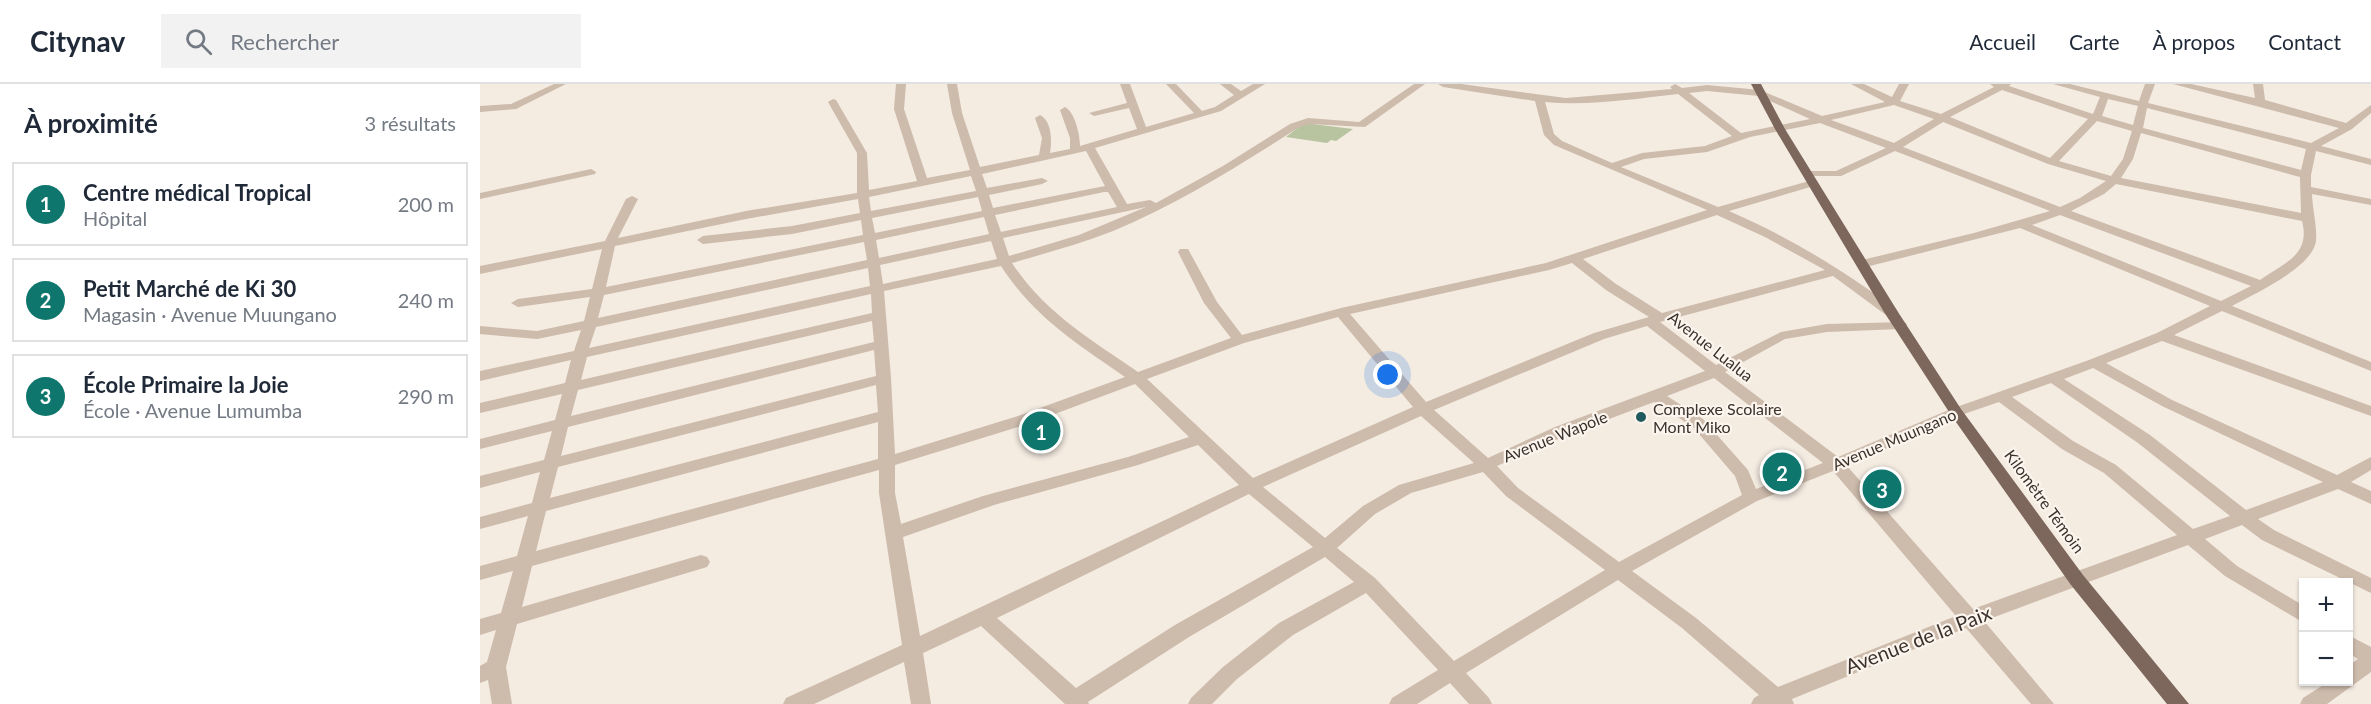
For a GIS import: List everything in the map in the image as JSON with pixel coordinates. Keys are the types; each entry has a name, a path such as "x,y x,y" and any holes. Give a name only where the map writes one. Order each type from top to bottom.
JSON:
{"main road":[{"name":"Kilomètre Témoin","path":"1760,91 1810,179 1956,412 2077,580 2179,704"}],"street":[{"path":"480,109 513,107 561,84"},
{"path":"901,84 899,110 923,183"},
{"path":"952,84 957,113 1004,261 1020,285 1056,322 1138,379 1251,486 1324,549 1368,583 1482,704"},
{"path":"1125,84 1143,131"},
{"path":"1170,84 1201,115"},
{"path":"1226,84 1242,96"},
{"path":"480,270 746,215 923,183 1089,147 1225,107 1260,84"},
{"path":"480,376 1004,261 1070,243 1118,225 1214,176 1300,117 1308,121 1361,125 1420,84"},
{"path":"1443,84 1524,91 1539,99 1566,101 1620,98 1674,87 1760,91 1817,120 2172,254 2262,285"},
{"path":"1856,84 1894,102 1942,118 2052,162 2113,180 2307,218"},
{"path":"1611,167 1642,156 1717,147 1739,137 1894,102 1904,84"},
{"path":"2058,84 2102,91 2141,104 2371,162"},
{"path":"1862,264 1911,255 2020,224 2058,211 2090,196 2113,180 2134,147 2141,104 2150,84"},
{"path":"2178,84 2260,102 2348,127"},
{"path":"2258,84 2260,102"},
{"path":"480,573 887,462 1023,420 1239,340 1341,312 1449,290 1574,258 1810,179 1837,174 1894,148 2002,85 2094,117 2371,202"},
{"path":"1674,87 1739,137"},
{"path":"2052,162 2099,114 2102,91"},
{"path":"1539,99 1549,135 1553,139 1611,167 1717,211 1783,242 1836,271 1896,318"},
{"path":"833,102 862,153 863,195 877,288 884,378 886,493 921,704"},
{"path":"1094,113 1134,108 1148,110"},
{"path":"2312,147 2348,127 2371,108"},
{"path":"1065,110 1075,138 1075,150"},
{"path":"1040,118 1047,138 1039,158 1042,181 1070,243"},
{"path":"1089,147 1124,208"},
{"name":"Avenue Muungano","path":"1399,704 1618,571 1751,497 1836,464 1956,412 2162,336 2262,285 2302,257 2309,246 2311,232 2307,218 2305,182 2312,147"},
{"path":"480,196 591,172"},
{"path":"703,240 792,230 1042,181"},
{"path":"518,303 618,289 1112,189"},
{"path":"502,704 488,671 509,620 599,290 609,244 632,199"},
{"path":"480,330 537,334 1169,199"},
{"path":"2020,224 2371,367"},
{"path":"1184,252 1211,303 1239,340"},
{"name":"Avenue Lualua","path":"1574,258 1655,320 1714,373 1836,464 2044,704"},
{"path":"793,704 983,616 1251,486 1423,409 1599,336 1836,271"},
{"path":"1341,312 1423,409 1486,465 1512,492 1537,513 1689,623 1773,701"},
{"path":"480,408 879,315"},
{"name":"Avenue Wapole","path":"1077,702 1182,631 1324,549 1369,510 1405,489 1486,465 1561,431 1714,373 1781,336 1896,318"},
{"path":"2162,336 2371,411"},
{"path":"480,444 881,344"},
{"path":"2094,363 2167,403 2371,498"},
{"path":"480,482 884,378"},
{"path":"2053,378 2144,439 2244,518 2291,548 2371,586"},
{"path":"1656,396 1698,423 1742,474 1751,497"},
{"path":"2001,396 2065,444 2090,460 2110,469 2231,571 2299,613"},
{"path":"480,523 886,415"},
{"path":"894,533 989,500 1132,461 1202,438"},
{"name":"Avenue de la Paix","path":"1773,701 1971,618 2337,482 2371,463"},
{"path":"480,627 701,562"},
{"path":"1198,704 1238,666 1286,629 1368,583"},
{"path":"983,616 1077,702"},
{"path":"2353,646 2371,657"},
{"path":"2353,675 2371,662"},
{"path":"2310,704 2337,686"}],"green space":[{"path":"1304,123 1353,129 1336,141 1331,140 1327,143 1286,137"}],"place":[{"name":"Complexe Scolaire Mont Miko","path":"1641,417"},
{"name":"Centre médical Tropical","path":"1041,431"},
{"name":"Petit Marché de Ki 30","path":"1782,472"},
{"name":"École Primaire la Joie","path":"1882,489"}]}
